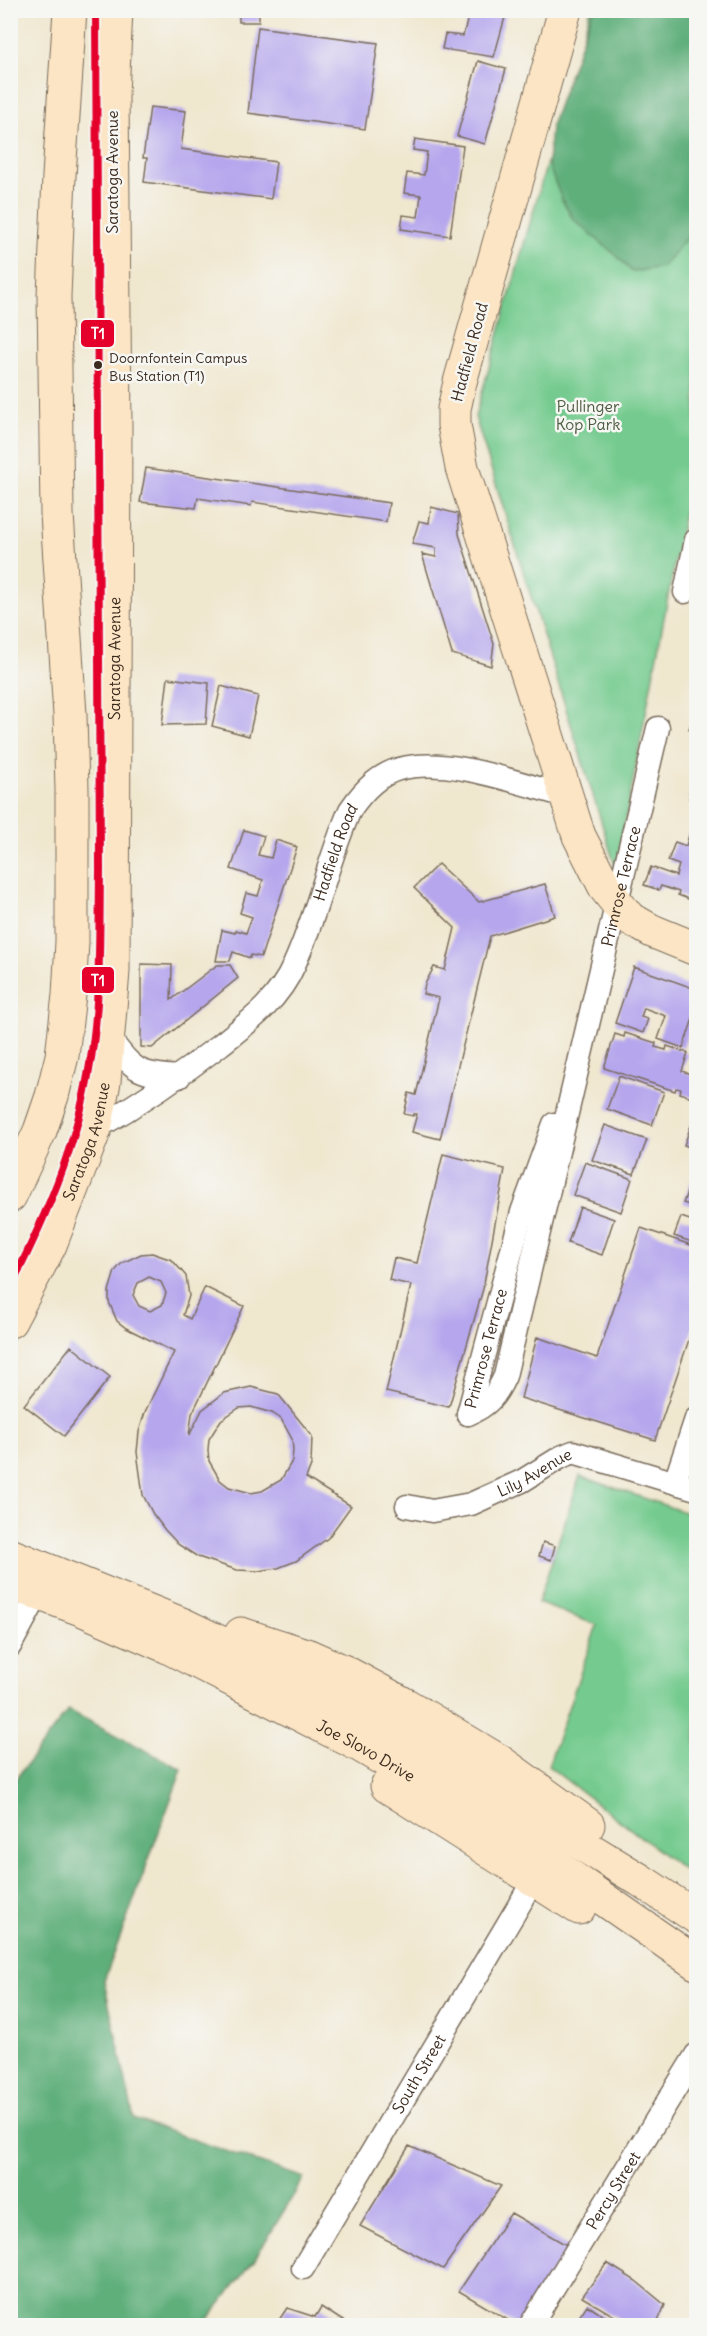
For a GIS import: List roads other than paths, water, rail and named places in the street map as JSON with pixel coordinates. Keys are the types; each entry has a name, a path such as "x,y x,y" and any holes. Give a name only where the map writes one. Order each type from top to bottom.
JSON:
{"main road":[{"path":"10,1196 40,1131 52,1096 62,1056 69,995 72,907 71,769 57,514 54,296 70,10"},
{"name":"Saratoga Avenue","path":"10,1321 50,1245 95,1129 109,1038 113,959 115,424 112,94 116,10"},
{"name":"Hadfield Road","path":"565,10 460,382 454,409 454,425 462,468 579,836 606,889 629,918 652,931 696,949"},
{"path":"10,1545 97,1577 187,1615 309,1656 345,1672 406,1705 499,1761 607,1841 632,1865 640,1880"},
{"name":"Joe Slovo Drive","path":"10,1555 184,1625 325,1693 426,1749 547,1857 640,1880 696,1917"},
{"name":"Joe Slovo Drive","path":"19,1590 81,1609 168,1647 314,1720 467,1807 547,1857 688,1957"}],"street":[{"path":"685,592 696,540"},
{"name":"Primrose Terrace","path":"576,1080 545,1146 522,1212 468,1414 483,1408 493,1399 505,1376 576,1080 658,728"},
{"name":"Hadfield Road","path":"95,1129 179,1077 259,1013 284,984 308,931 350,810 362,793 375,781 397,770 439,765 459,767 566,796"},
{"path":"109,1038 128,1062 142,1073 179,1077"},
{"path":"675,1482 696,1419"},
{"name":"Lily Avenue","path":"407,1506 432,1511 460,1507 522,1481 573,1452 696,1489"},
{"path":"10,1646 19,1590"},
{"name":"South Street","path":"303,2268 547,1857"},
{"name":"Percy Street","path":"530,2325 696,2055"}],"place":[{"name":"Doornfontein Campus Bus Station (T1)","path":"98,365"}],"park label":[{"name":"Pullinger Kop Park","path":"588,415"}]}
